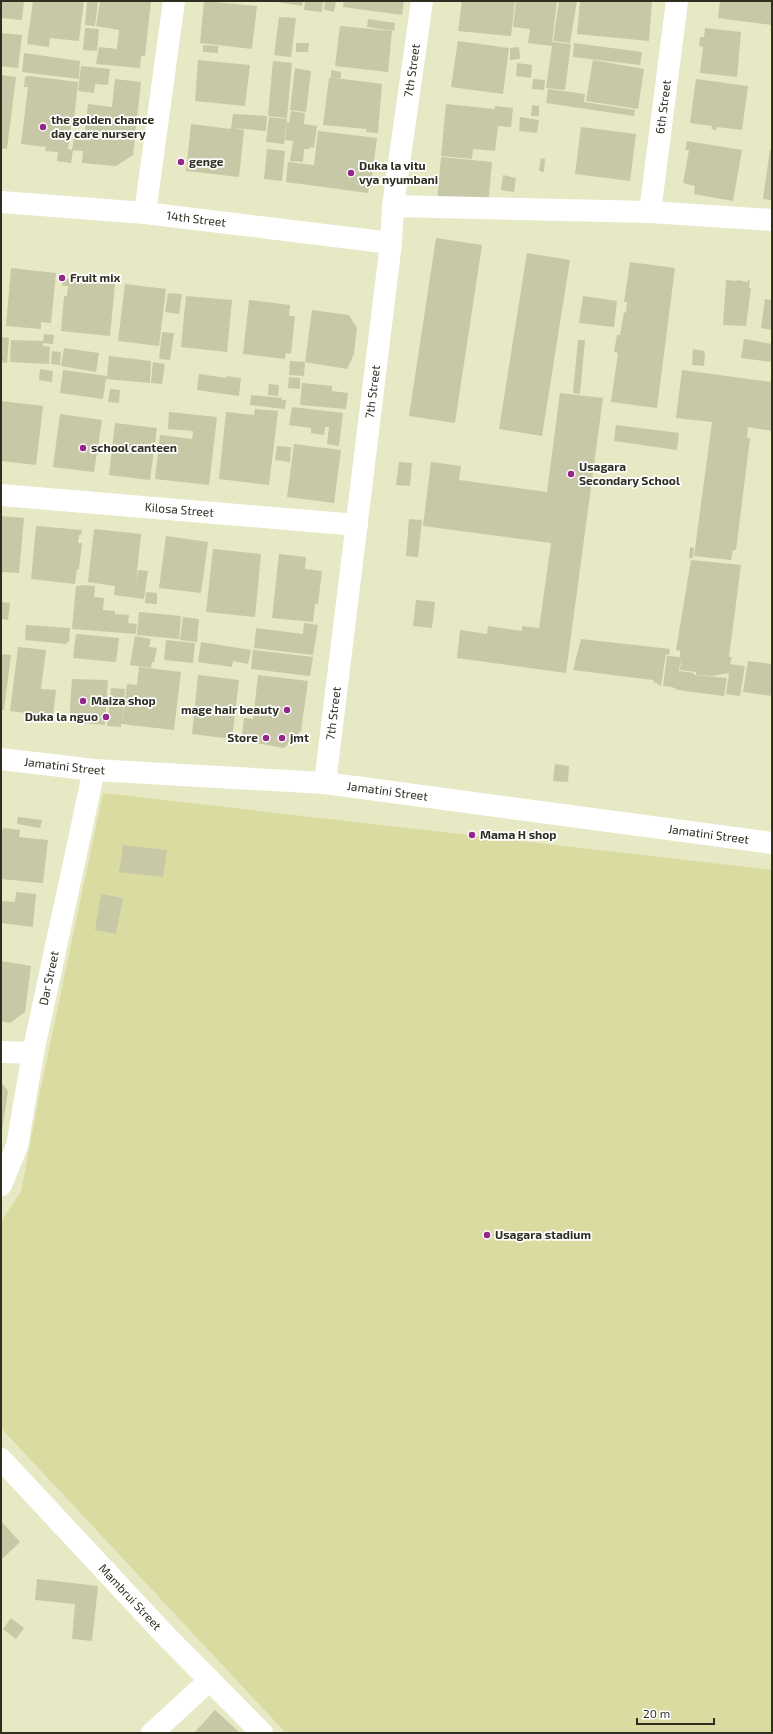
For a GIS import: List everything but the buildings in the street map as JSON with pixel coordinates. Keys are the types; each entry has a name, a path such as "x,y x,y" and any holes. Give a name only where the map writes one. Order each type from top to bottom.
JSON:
{"street":[{"path":"146,213 174,1"},
{"name":"7th Street","path":"325,783 391,243 394,206 422,1"},
{"name":"6th Street","path":"650,212 677,1"},
{"name":"14th Street","path":"1,202 146,213 391,243"},
{"path":"394,206 650,212 772,220"},
{"name":"Kilosa Street","path":"1,495 357,526"},
{"name":"Jamatini Street","path":"1,759 94,770 325,783 772,843"},
{"name":"Dar Street","path":"1,1186 17,1146 33,1053 94,770"},
{"path":"1,1052 33,1053"},
{"name":"Mambrui Street","path":"1,1459 166,1636 262,1733"},
{"path":"152,1733 210,1680"}],"green space":[{"path":"103,793 772,870 772,1733 286,1733 1,1428 1,1221 21,1192 40,1092"}],"place":[{"name":"the golden chance day care nursery","path":"43,127"},
{"name":"genge","path":"181,162"},
{"name":"Duka la vitu vya nyumbani","path":"351,173"},
{"name":"Fruit mix","path":"62,278"},
{"name":"school canteen","path":"83,448"},
{"name":"Usagara Secondary School","path":"571,474"},
{"name":"Maiza shop","path":"83,701"},
{"name":"mage hair beauty","path":"287,710"},
{"name":"Duka la nguo","path":"106,717"},
{"name":"Store","path":"266,738"},
{"name":"jmt","path":"282,738"},
{"name":"Mama H shop","path":"472,835"},
{"name":"Usagara stadium","path":"487,1235"}]}
